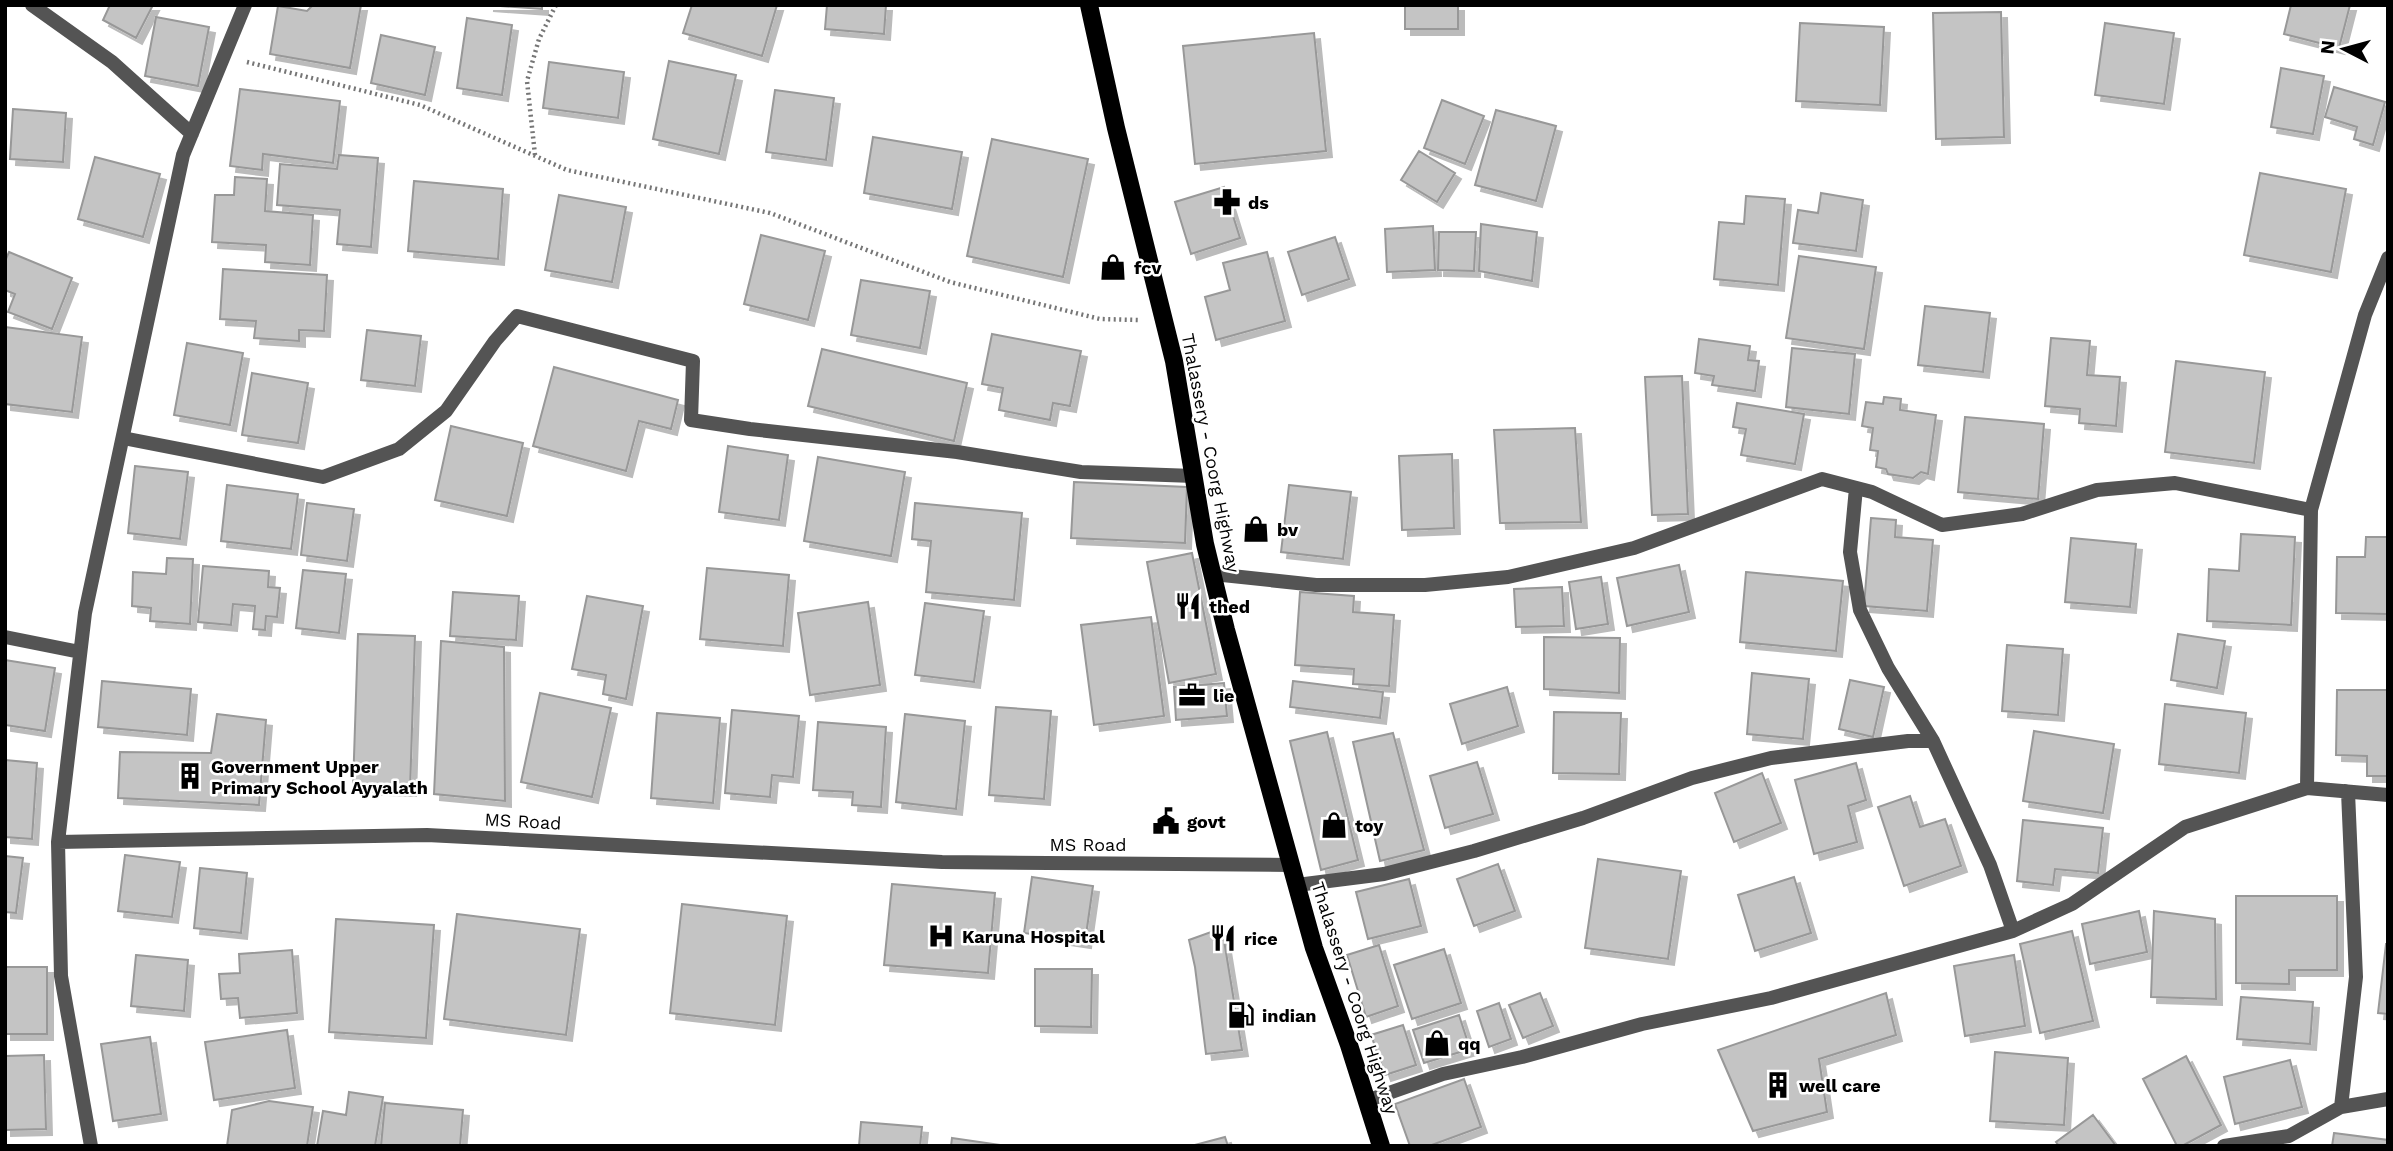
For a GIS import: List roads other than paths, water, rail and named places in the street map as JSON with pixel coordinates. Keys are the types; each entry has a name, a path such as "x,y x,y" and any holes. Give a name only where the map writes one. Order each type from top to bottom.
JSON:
{"main road":[{"name":"Thalassery - Coorg Highway","path":"1088,5 1174,360 1213,574 1314,948 1381,1146"}],"street":[{"path":"32,5 112,62 192,134"},
{"path":"91,1146 61,976 58,842 85,613 183,155 245,5"},
{"path":"2307,788 2311,510 2365,315 2388,258"},
{"path":"123,438 323,477 399,449 446,411 495,341 517,316 693,361 691,419 750,429 957,452 1081,472 1194,476"},
{"path":"1213,574 1316,585 1425,585 1508,577 1634,548 1822,480 1872,492 1942,525 2022,514 2097,490 2175,484 2311,510"},
{"path":"1856,488 1850,552 1860,610 1888,668 1933,741 1990,865 2012,931"},
{"path":"5,637 80,652"},
{"path":"1297,885 1384,874 1474,851 1583,818 1692,778 1771,758 1908,741 1933,741"},
{"path":"1366,1101 1443,1074 1522,1057 1642,1024 1771,998 2012,931 2072,904 2185,827 2307,788 2388,795"},
{"path":"2341,1107 2356,977 2348,792 2345,791"},
{"name":"MS Road","path":"58,842 427,835 942,862 1291,865"},
{"path":"2224,1146 2291,1141 2341,1107 2388,1099"}],"place":[{"name":"ds","path":"1227,202"},
{"name":"fcv","path":"1113,267"},
{"name":"bv","path":"1256,529"},
{"name":"thed","path":"1188,606"},
{"name":"lie","path":"1192,695"},
{"name":"Government Upper Primary School Ayyalath","path":"190,776"},
{"name":"govt","path":"1166,821"},
{"name":"toy","path":"1334,825"},
{"name":"Karuna Hospital","path":"941,936"},
{"name":"rice","path":"1223,938"},
{"name":"indian","path":"1241,1015"},
{"name":"qq","path":"1437,1043"},
{"name":"well care","path":"1778,1085"}]}
